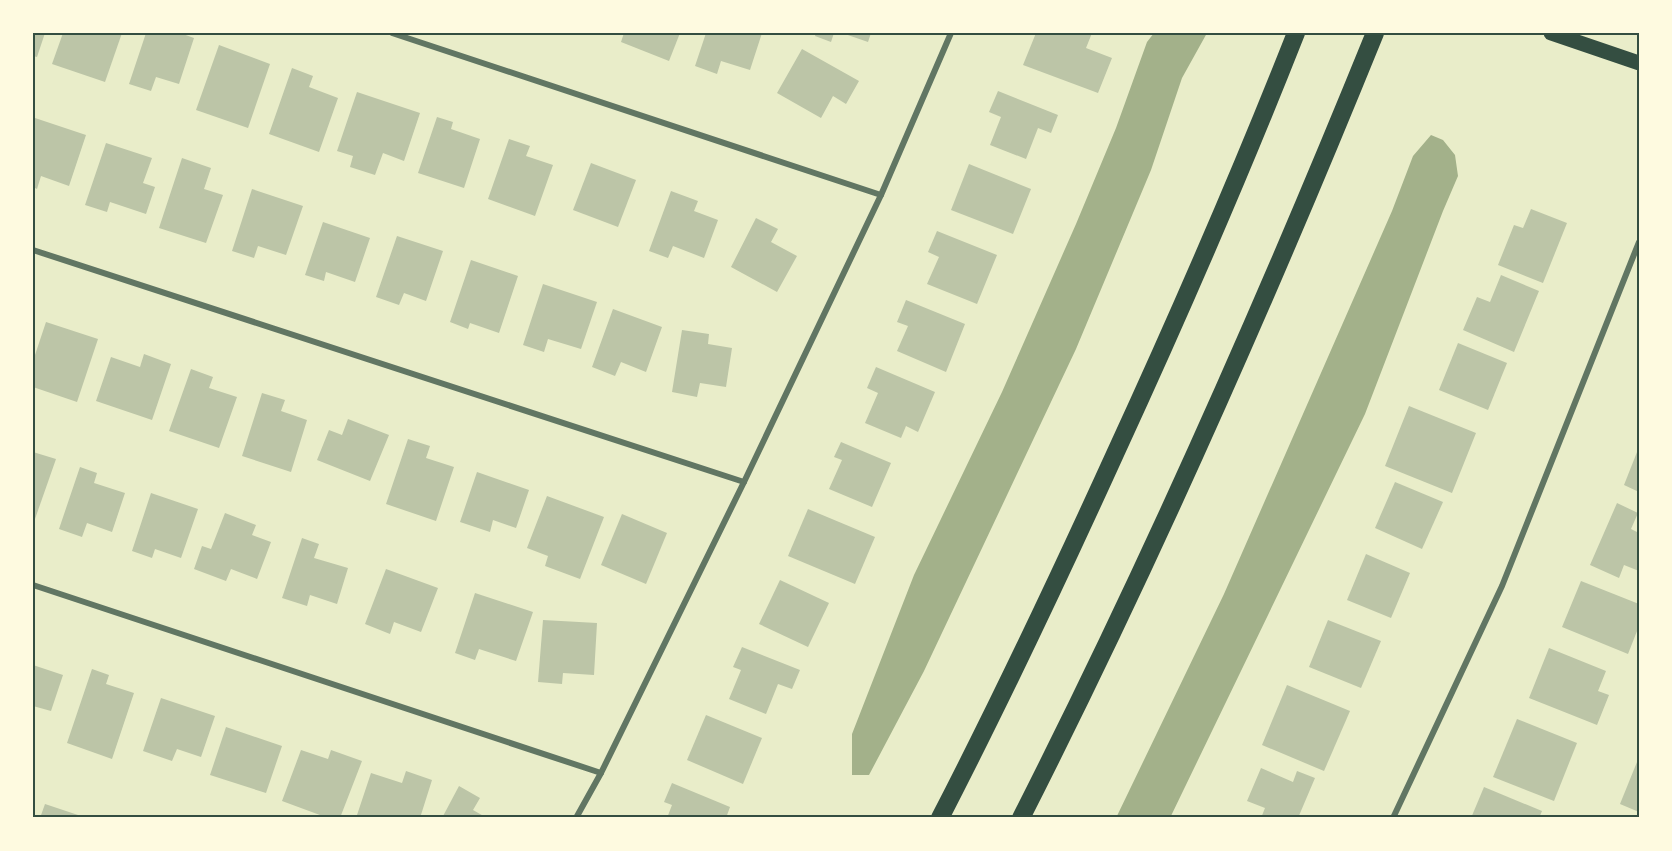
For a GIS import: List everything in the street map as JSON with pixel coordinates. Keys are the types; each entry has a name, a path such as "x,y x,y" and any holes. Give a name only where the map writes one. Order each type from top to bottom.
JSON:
{"highway":[{"path":"940,818 1055,585 1161,354 1223,214 1296,33"},
{"path":"1021,818 1134,587 1213,415 1301,213 1375,33"}],"main road":[{"path":"1552,33 1639,63"}],"street":[{"path":"392,33 880,195"},
{"path":"576,818 601,773 744,482 880,195 951,33"},
{"path":"1393,818 1502,586 1639,242"},
{"path":"33,250 744,482"},
{"path":"33,585 601,773"}],"shaded area":[{"path":"1154,33 1207,33 1182,78 1151,170 1076,349 924,671 869,775 852,775 852,734 914,575 1002,392 1116,128 1147,42"},
{"path":"1431,135 1443,140 1455,155 1458,176 1365,414 1170,818 1116,818 1224,594 1392,211 1413,156"}],"building":[{"path":"33,33 45,33 37,57 33,56"},
{"path":"63,33 122,33 105,82 52,64"},
{"path":"146,33 180,33 194,38 179,84 156,77 151,91 129,84"},
{"path":"624,33 680,33 669,61 621,42"},
{"path":"706,33 762,33 750,70 721,61 717,74 695,66"},
{"path":"816,33 834,33 831,42 815,36"},
{"path":"842,33 871,33 868,42"},
{"path":"1036,33 1092,33 1086,48 1112,58 1098,93 1023,65"},
{"path":"219,45 270,64 248,128 196,110"},
{"path":"802,49 859,81 846,104 833,96 821,118 777,93"},
{"path":"292,68 313,76 309,87 338,98 319,152 269,134"},
{"path":"998,91 1058,115 1051,133 1038,128 1026,159 990,145 1001,117 989,112"},
{"path":"357,92 420,113 404,161 383,153 375,175 350,167 353,156 337,151"},
{"path":"437,117 453,122 451,129 480,139 464,188 418,173"},
{"path":"35,118 86,135 69,186 41,176 37,189 33,187"},
{"path":"509,139 530,146 526,156 553,165 535,216 488,199"},
{"path":"106,143 152,158 143,183 155,187 146,214 110,202 107,212 85,205"},
{"path":"182,158 211,168 204,189 223,195 206,243 159,228"},
{"path":"591,163 636,180 618,227 573,210"},
{"path":"969,164 1031,189 1013,234 951,210"},
{"path":"252,189 303,206 286,255 258,246 254,258 232,251"},
{"path":"671,191 698,201 694,211 718,220 704,258 673,246 668,258 649,251"},
{"path":"1531,209 1567,223 1543,283 1498,265 1514,225 1523,228"},
{"path":"756,218 778,229 771,242 797,256 777,292 731,267"},
{"path":"323,222 370,238 355,282 326,272 324,281 305,275"},
{"path":"937,231 997,255 977,304 927,284 939,257 928,252"},
{"path":"397,236 443,251 426,301 404,293 399,305 376,297"},
{"path":"471,260 518,276 499,333 470,323 468,329 450,322"},
{"path":"1501,275 1539,291 1514,352 1463,330 1477,297 1490,302"},
{"path":"543,284 597,302 581,349 548,339 544,352 523,345"},
{"path":"906,300 965,324 946,372 897,351 908,326 897,322"},
{"path":"613,309 662,327 646,372 621,362 615,376 592,367"},
{"path":"46,322 98,339 77,402 33,387 33,361"},
{"path":"682,330 709,334 708,344 732,348 726,387 700,383 697,397 672,392"},
{"path":"1458,343 1507,363 1488,410 1439,390"},
{"path":"144,354 171,364 152,420 96,401 111,357 140,367"},
{"path":"876,367 935,392 918,432 906,426 901,438 865,423 878,393 867,388"},
{"path":"191,369 213,377 209,388 237,397 219,448 169,431"},
{"path":"262,393 285,400 281,411 307,420 291,472 242,456"},
{"path":"1409,406 1476,433 1452,493 1385,466"},
{"path":"348,419 389,435 370,481 317,460 329,430 342,435"},
{"path":"408,439 430,446 426,458 454,467 436,521 386,504"},
{"path":"841,442 891,463 872,507 829,489 842,460 834,457"},
{"path":"1639,447 1639,492 1624,485"},
{"path":"33,452 56,459 35,519 33,518"},
{"path":"80,467 97,473 94,483 125,493 112,532 87,523 82,537 59,529"},
{"path":"477,472 529,490 516,528 493,520 490,532 460,522"},
{"path":"1395,482 1443,502 1422,549 1375,528"},
{"path":"151,493 198,509 181,558 155,549 152,558 132,551"},
{"path":"547,496 604,517 580,579 545,566 548,556 527,548"},
{"path":"1617,503 1638,513 1631,529 1639,533 1639,571 1624,565 1619,578 1590,565"},
{"path":"808,509 875,537 855,584 788,556"},
{"path":"225,513 256,525 252,535 271,542 257,579 231,569 226,581 194,569 202,546 211,549"},
{"path":"622,514 667,533 646,584 601,565"},
{"path":"302,538 319,544 314,558 348,568 337,604 310,595 307,606 282,598"},
{"path":"1366,554 1410,573 1391,618 1347,600"},
{"path":"386,569 438,588 421,632 394,622 390,634 365,624"},
{"path":"780,580 829,603 808,647 759,624"},
{"path":"1581,581 1639,604 1639,626 1628,654 1562,627"},
{"path":"475,593 533,612 516,661 479,649 475,660 455,653"},
{"path":"543,620 597,623 594,675 563,673 562,684 538,682"},
{"path":"1328,620 1381,641 1361,688 1309,667"},
{"path":"742,647 800,670 792,689 778,684 766,714 729,699 741,670 733,667"},
{"path":"1549,648 1606,671 1598,691 1609,695 1597,725 1529,698"},
{"path":"33,665 63,675 51,711 33,706"},
{"path":"92,669 109,675 106,684 134,693 112,759 67,743"},
{"path":"1287,685 1350,711 1324,771 1262,745"},
{"path":"161,698 215,716 201,757 177,749 172,761 143,751"},
{"path":"706,715 762,738 743,784 687,760"},
{"path":"1517,719 1577,743 1554,801 1493,777"},
{"path":"226,727 282,746 266,793 210,775"},
{"path":"301,750 328,759 331,750 362,761 340,818 328,818 282,801"},
{"path":"1637,762 1639,763 1639,812 1620,804"},
{"path":"1261,768 1293,782 1297,771 1315,778 1298,818 1261,818 1265,808 1247,801"},
{"path":"406,771 432,780 420,818 356,818 371,773 402,783"},
{"path":"672,783 730,807 726,818 667,818 672,805 664,802"},
{"path":"459,786 480,798 473,810 487,818 442,818"},
{"path":"1484,787 1542,811 1539,818 1471,818"},
{"path":"45,804 87,818 40,818"}]}
